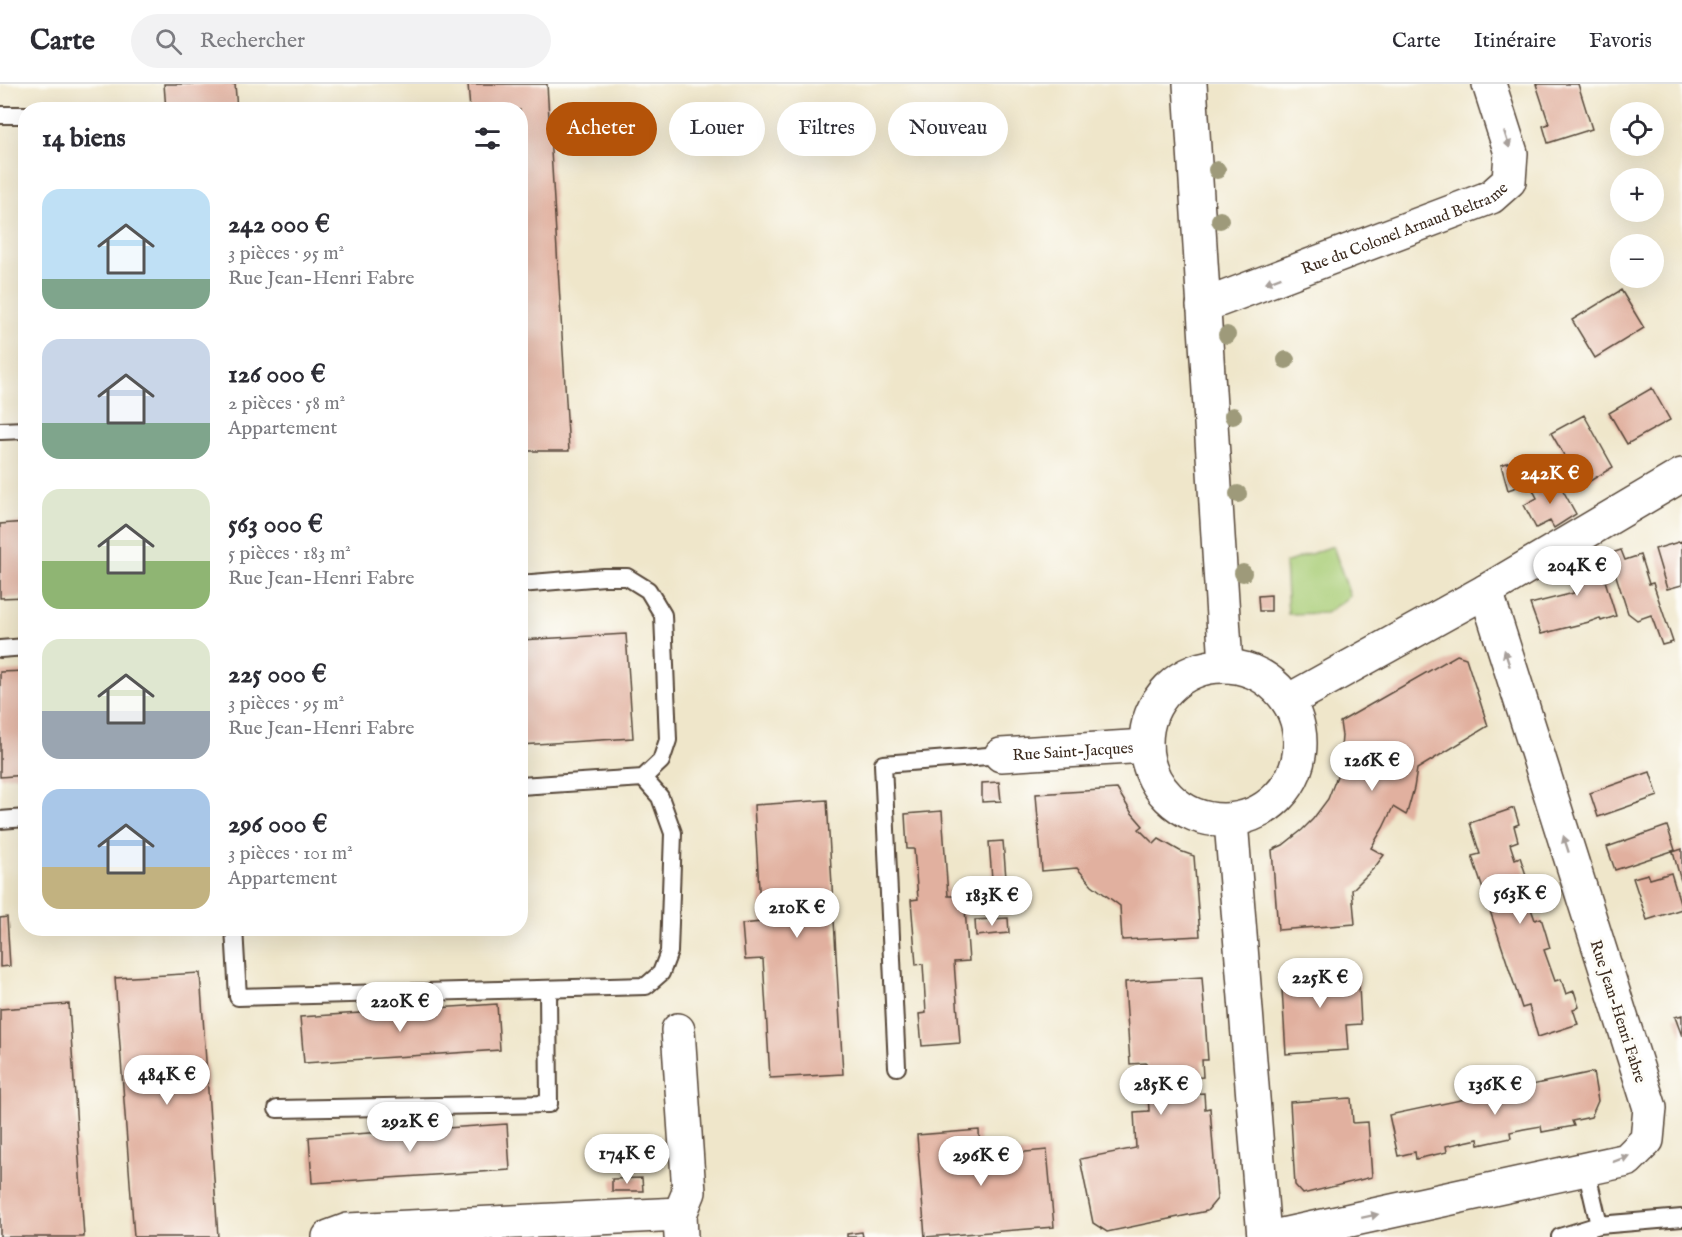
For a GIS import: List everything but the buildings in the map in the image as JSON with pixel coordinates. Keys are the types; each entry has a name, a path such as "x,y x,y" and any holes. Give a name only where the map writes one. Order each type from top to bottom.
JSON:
{"street":[{"path":"1190,84 1226,665"},
{"name":"Rue du Colonel Arnaud Beltrame","path":"1203,306 1491,197 1509,181 1512,153 1489,84"},
{"path":"1288,700 1486,591 1682,475"},
{"name":"Rue Jean-Henri Fabre","path":"1272,1237 1627,1160 1647,1140 1650,1108 1486,591"},
{"path":"1226,665 1250,670 1272,682 1288,700 1299,725 1301,751 1293,777 1278,798 1257,813 1231,820 1210,820 1190,813 1172,802 1158,785 1149,766 1146,746 1149,720 1160,698 1178,680 1200,669 1226,665"},
{"name":"Rue Saint-Jacques","path":"1001,755 1146,746"},
{"path":"1231,820 1264,1237"},
{"path":"334,1236 348,1230 681,1225 689,1192 678,1030"}],"lane":[{"path":"0,115 18,115"},
{"path":"0,431 18,430"},
{"path":"528,583 627,577 648,590 663,615 668,740 661,761 643,778 528,785"},
{"path":"0,649 18,648"},
{"path":"897,1067 883,764 1001,755"},
{"path":"234,936 238,997 646,986 661,973 669,952 673,833 660,797 643,778"},
{"path":"0,820 18,819"},
{"path":"277,1109 549,1104 548,989"},
{"path":"1586,1169 1599,1225"},
{"path":"1560,1237 1599,1225 1682,1218"}],"green space":[{"path":"1333,546 1350,596 1326,613 1288,614 1285,563"}]}
